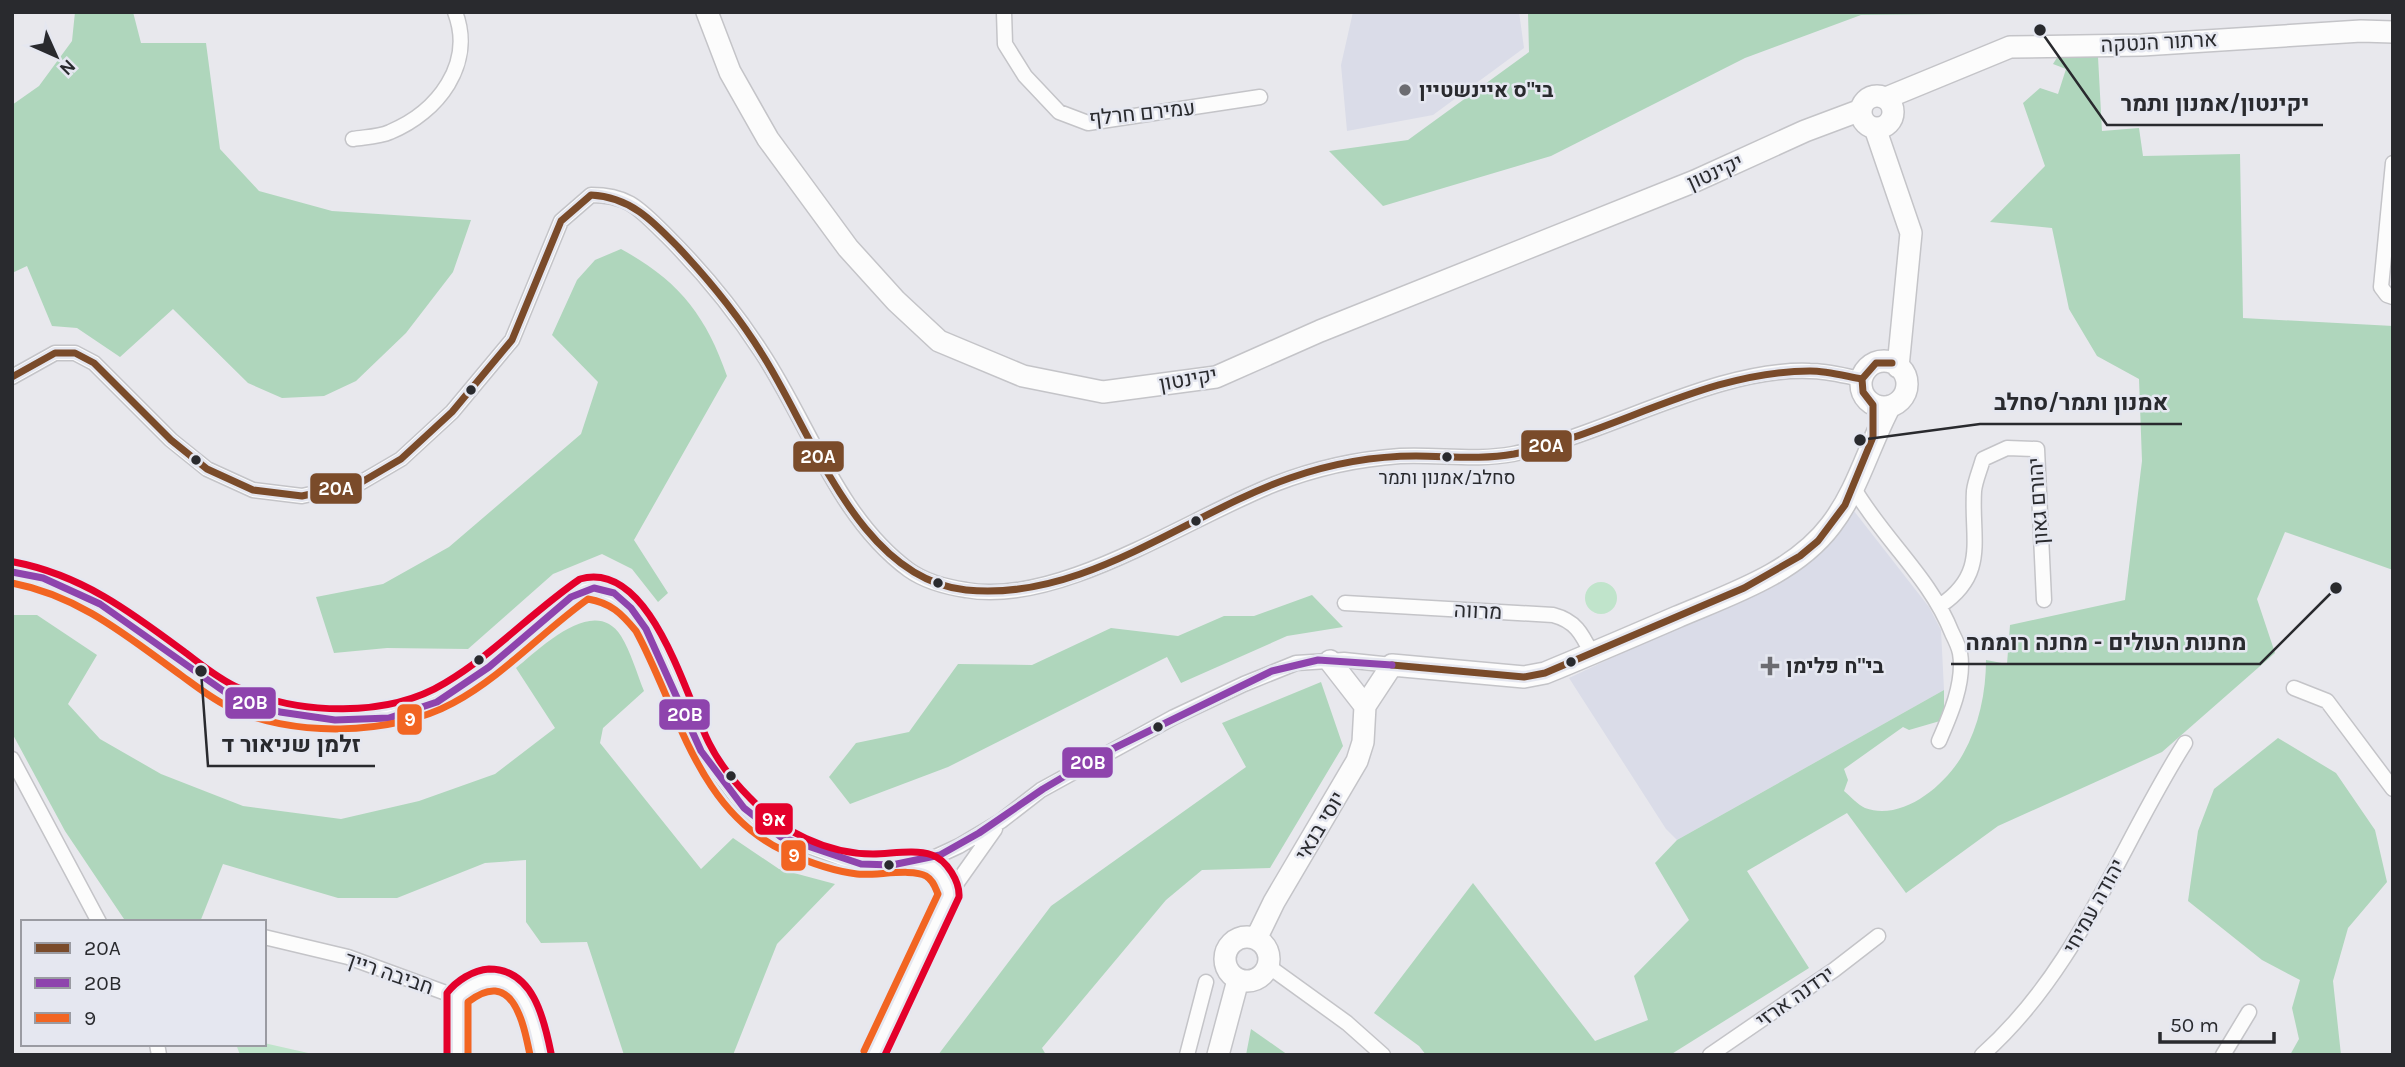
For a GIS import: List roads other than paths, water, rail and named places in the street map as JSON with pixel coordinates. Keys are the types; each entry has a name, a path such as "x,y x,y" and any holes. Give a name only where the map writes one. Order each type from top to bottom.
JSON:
{"street":[{"path":"353,139 387,134 407,124 433,102 453,79 463,32 455,12"},
{"name":"יקינטון","path":"707,12 730,72 768,139 848,248 896,301 939,341 1023,376 1103,392 1216,377 1320,331 1695,181 1805,131 1878,116"},
{"name":"עמירם חרלף","path":"1004,12 1005,44 1025,76 1059,112 1088,123 1260,97"},
{"name":"ארתור הנטקה","path":"1878,116 1930,78 2010,47 2143,45 2361,31 2393,32"},
{"path":"1878,116 1891,171 1911,233 1899,331 1888,364"},
{"path":"2393,163 2381,287 2386,295 2393,297"},
{"path":"12,377 55,353 75,353 94,363 171,440 207,469 241,485 253,490 302,496 360,483 401,459 452,412 512,340 561,221 592,195 618,195 646,216 695,264 762,353 831,477 853,510 885,547 909,570 931,583 970,591 1009,592 1050,584 1104,564 1275,484 1331,465 1401,456 1510,454 1553,443 1745,377 1809,370 1862,379"},
{"path":"1882,405 1863,392 1862,379 1870,367 1888,364"},
{"path":"1882,405 1902,398 1906,385 1888,364"},
{"path":"12,572 27,573 73,588 232,697 258,707 308,717 377,719 407,713 436,702 484,670 566,600 585,588 599,587 629,604 646,626 701,750 738,799 772,833 858,864 920,863 959,846 1001,821 1041,790 1174,717 1296,663 1331,661 1524,677 1545,673 1592,654 1774,573 1818,541 1838,515 1853,487 1882,405"},
{"name":"יהורם גאון","path":"1941,605 1956,595 1976,560 1974,489 1983,459 2007,448 2037,449 2044,600"},
{"path":"1853,487 1875,523 1897,545 1941,605 1960,653 1953,705 1939,741"},
{"name":"מרווה","path":"1345,603 1553,615 1568,619 1578,628 1592,654"},
{"path":"1331,661 1365,706 1392,665"},
{"path":"2294,688 2327,701 2393,789"},
{"name":"יוסי בנאי","path":"1256,939 1274,902 1357,761 1363,742 1365,706"},
{"name":"יהודה עמיחי","path":"1982,1055 2026,1011 2073,947 2185,743"},
{"path":"12,759 98,920"},
{"path":"873,1055 949,894 1001,821"},
{"path":"920,863 936,870 946,884 949,894"},
{"name":"ירדנה ארזי","path":"1710,1055 1834,970 1878,936"},
{"name":"חביבה רייך","path":"266,937 348,957 457,997 458,1055"},
{"path":"1242,937 1256,939 1268,953 1268,966 1260,978 1253,981 1238,980 1228,971 1227,950 1242,937"},
{"path":"1268,966 1347,1023 1383,1055"},
{"path":"457,997 482,980 502,980 516,989 527,1006 541,1055"},
{"path":"1218,1055 1238,980"},
{"path":"1187,1055 1206,982"},
{"path":"2223,1055 2249,1012"}],"place":[{"name":"יקינטון/אמנון ותמר","path":"2040,30"},
{"name":"בי\"ס איינשטיין","path":"1405,90"},
{"name":"אמנון ותמר/סחלב","path":"1860,440"},
{"name":"סחלב/אמנון ותמר","path":"1447,457"},
{"name":"מחנות העולים - מחנה רוממה","path":"2336,588"},
{"name":"בי\"ח פלימן","path":"1770,666"},
{"name":"זלמן שניאור ד","path":"201,671"}]}
